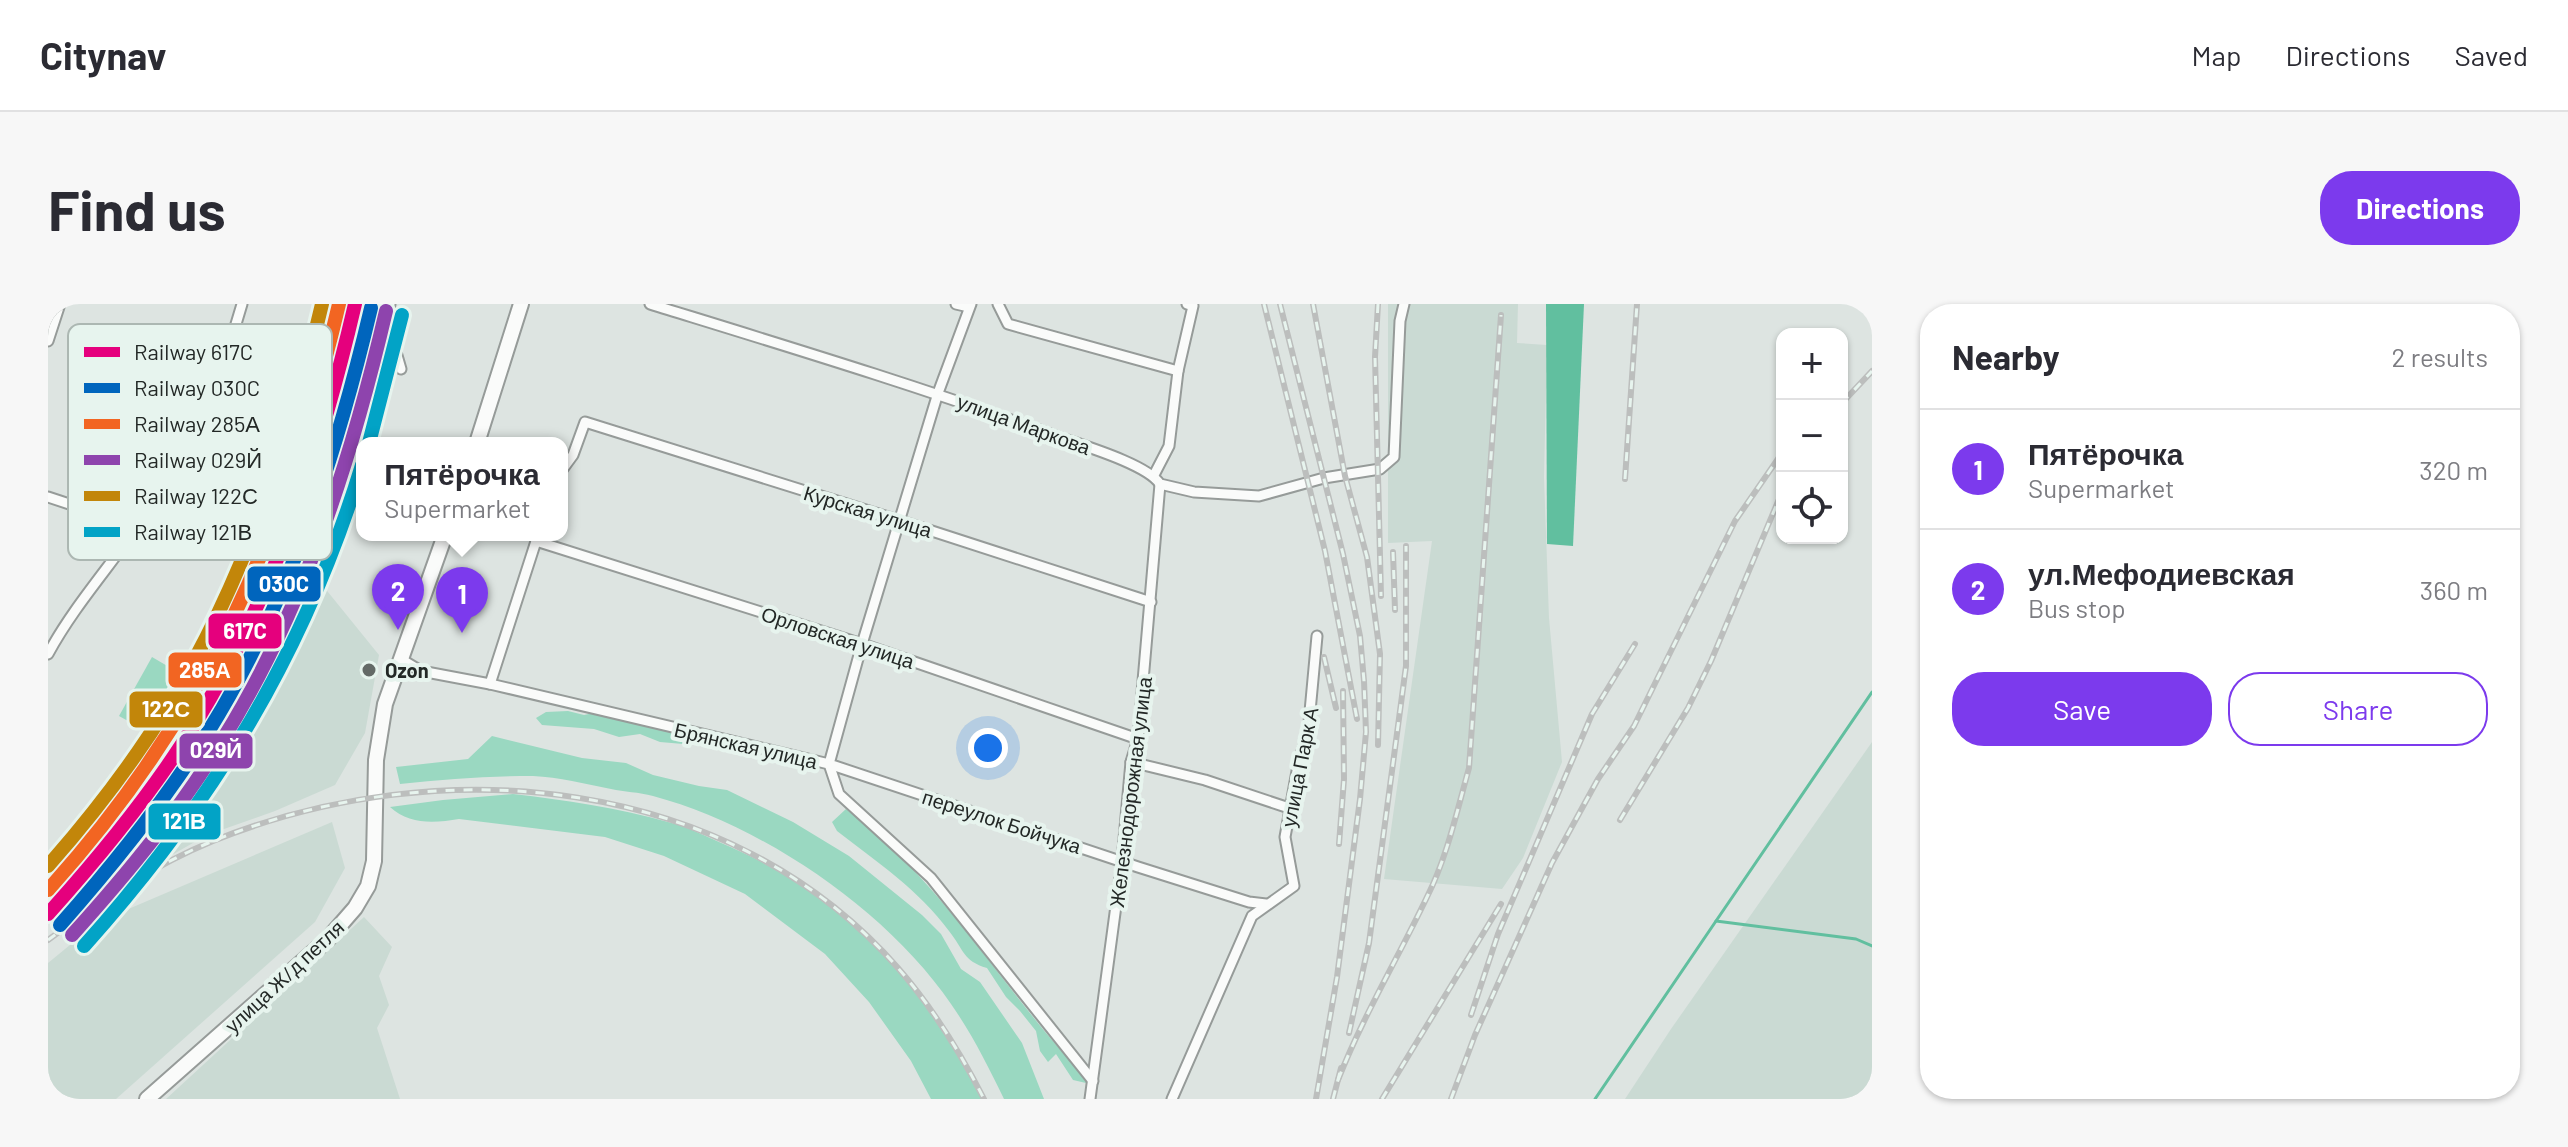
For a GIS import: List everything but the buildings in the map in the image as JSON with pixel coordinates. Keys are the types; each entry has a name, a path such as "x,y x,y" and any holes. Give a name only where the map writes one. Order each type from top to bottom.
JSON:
{"main road":[{"path":"479,437 521,304"},
{"name":"улица Ж/д петля","path":"147,1099 328,939 355,908 368,886 373,870 376,760 385,704 443,541"}],"street":[{"path":"48,341 60,304"},
{"path":"237,324 242,304"},
{"path":"390,304 387,321 401,369"},
{"name":"улица Маркова","path":"650,304 938,393 1194,492 1259,496 1324,478 1380,469 1394,457 1400,321 1404,304"},
{"path":"829,764 938,393 970,305 956,304"},
{"path":"998,304 1008,324 1178,371"},
{"name":"Железнодорожная улица","path":"1090,1099 1122,861 1131,762 1138,739 1151,602 1157,479 1169,446 1190,305"},
{"name":"Курская улица","path":"568,462 585,422 1151,602"},
{"path":"48,497 68,504"},
{"path":"490,684 536,541"},
{"name":"Орловская улица","path":"546,541 862,644 1138,739"},
{"path":"48,654 74,608 110,560"},
{"name":"улица Парк А","path":"1172,1099 1252,916 1294,886 1285,837 1299,760 1308,733 1317,636"},
{"name":"Брянская улица","path":"401,659 421,671 490,684 829,764 839,794 931,878 1093,1081"},
{"path":"1131,762 1205,780 1289,808"},
{"name":"переулок Бойчука","path":"829,764 1249,902 1266,904"}],"shaded area":[{"path":"361,304 385,304 382,326 393,377 373,437 356,437 356,489 332,543 332,448 345,414"},
{"path":"1388,304 1518,304 1517,343 1547,345 1544,477 1549,618 1562,762 1523,858 1502,889 1384,879 1432,541 1388,543"},
{"path":"1546,304 1584,304 1573,546 1547,544"},
{"path":"289,560 323,560 315,576 379,655 365,733 335,785 207,835 105,893 97,880 182,760"},
{"path":"152,657 181,674 148,732 119,716"},
{"path":"568,711 584,715 603,711 720,740 718,747 660,742 640,734 619,737 594,729 542,725 536,718 546,712"},
{"path":"492,736 582,758 626,763 653,775 727,790 793,822 849,856 922,915 941,934 961,969 980,982 1022,1043 1044,1099 1004,1099 951,1004 893,936 819,876 737,828 694,809 653,796 552,778 483,777 400,784 396,767 468,759"},
{"path":"1872,742 1872,1099 1625,1099 1671,1029"},
{"path":"513,794 611,809 681,826 763,863 803,887 841,914 907,979 960,1056 982,1099 931,1099 911,1061 869,1002 825,954 745,894 664,856 605,837 459,819 414,820 390,807"},
{"path":"846,809 913,869 943,903 1026,1009 1085,1077 1086,1083 1073,1080 1056,1054 1048,1062 1040,1051 1036,1031 1006,997 987,968 968,958 937,916 911,890 837,831 832,822"},
{"path":"332,822 345,868 315,922 116,1099 48,1099 48,963 98,922"},
{"path":"364,917 392,947 379,976 389,1005 377,1028 400,1099 166,1099"}],"waterway":[{"path":"1872,692 1716,921 1856,939 1872,946"},
{"path":"1595,1099 1716,921"}],"railway":[{"path":"1264,304 1325,551 1357,719"},
{"path":"1280,304 1343,554 1360,636 1364,681 1366,732 1360,799 1337,977 1316,1099"},
{"path":"1313,304 1345,476 1367,557 1380,654 1378,745"},
{"path":"1378,304 1375,357 1381,596"},
{"path":"1625,479 1637,304"},
{"path":"1338,1080 1358,1033 1434,882 1469,768 1501,315"},
{"path":"1845,400 1872,371"},
{"path":"1451,1099 1475,1035 1552,863 1598,779 1634,726 1735,521 1776,462"},
{"path":"1620,820 1688,708 1776,506"},
{"path":"1349,1033 1369,943 1406,666 1406,546"},
{"path":"1393,552 1395,610"},
{"path":"1471,1015 1498,934 1592,714 1635,644"},
{"path":"1324,657 1336,708"},
{"path":"1339,844 1344,779 1343,691"},
{"path":"48,940 107,898 170,861 213,841 301,812 392,795 485,790 578,798 667,819 752,854 829,903 911,983 945,1031 984,1099"},
{"path":"1382,1099 1501,904"},
{"path":"1333,1099 1341,1068"}],"rail line":[{"name":"122С","path":"317,324 322,304"},
{"name":"285А","path":"332,332 339,304"},
{"name":"617C","path":"332,395 355,304"},
{"name":"030C","path":"332,450 371,308"},
{"name":"029Й","path":"332,502 357,423 386,311"},
{"name":"121В","path":"371,437 402,315"},
{"name":"121В","path":"332,551 356,483"},
{"name":"122С","path":"48,866 96,808 168,706 195,659 241,560"},
{"name":"285А","path":"48,890 104,823 153,756 196,687 233,617 258,560"},
{"name":"617C","path":"48,914 145,797 196,722 249,623 277,560"},
{"name":"030C","path":"60,925 157,807 208,732 263,632 294,560"},
{"name":"029Й","path":"72,935 171,816 223,739 278,638 311,560"},
{"name":"121В","path":"84,946 174,836 214,779 283,661 328,560"}],"place":[{"name":"ул.Мефодиевская","path":"398,630"},
{"name":"Пятёрочка","path":"462,633"},
{"name":"Ozon","path":"369,670"}]}
